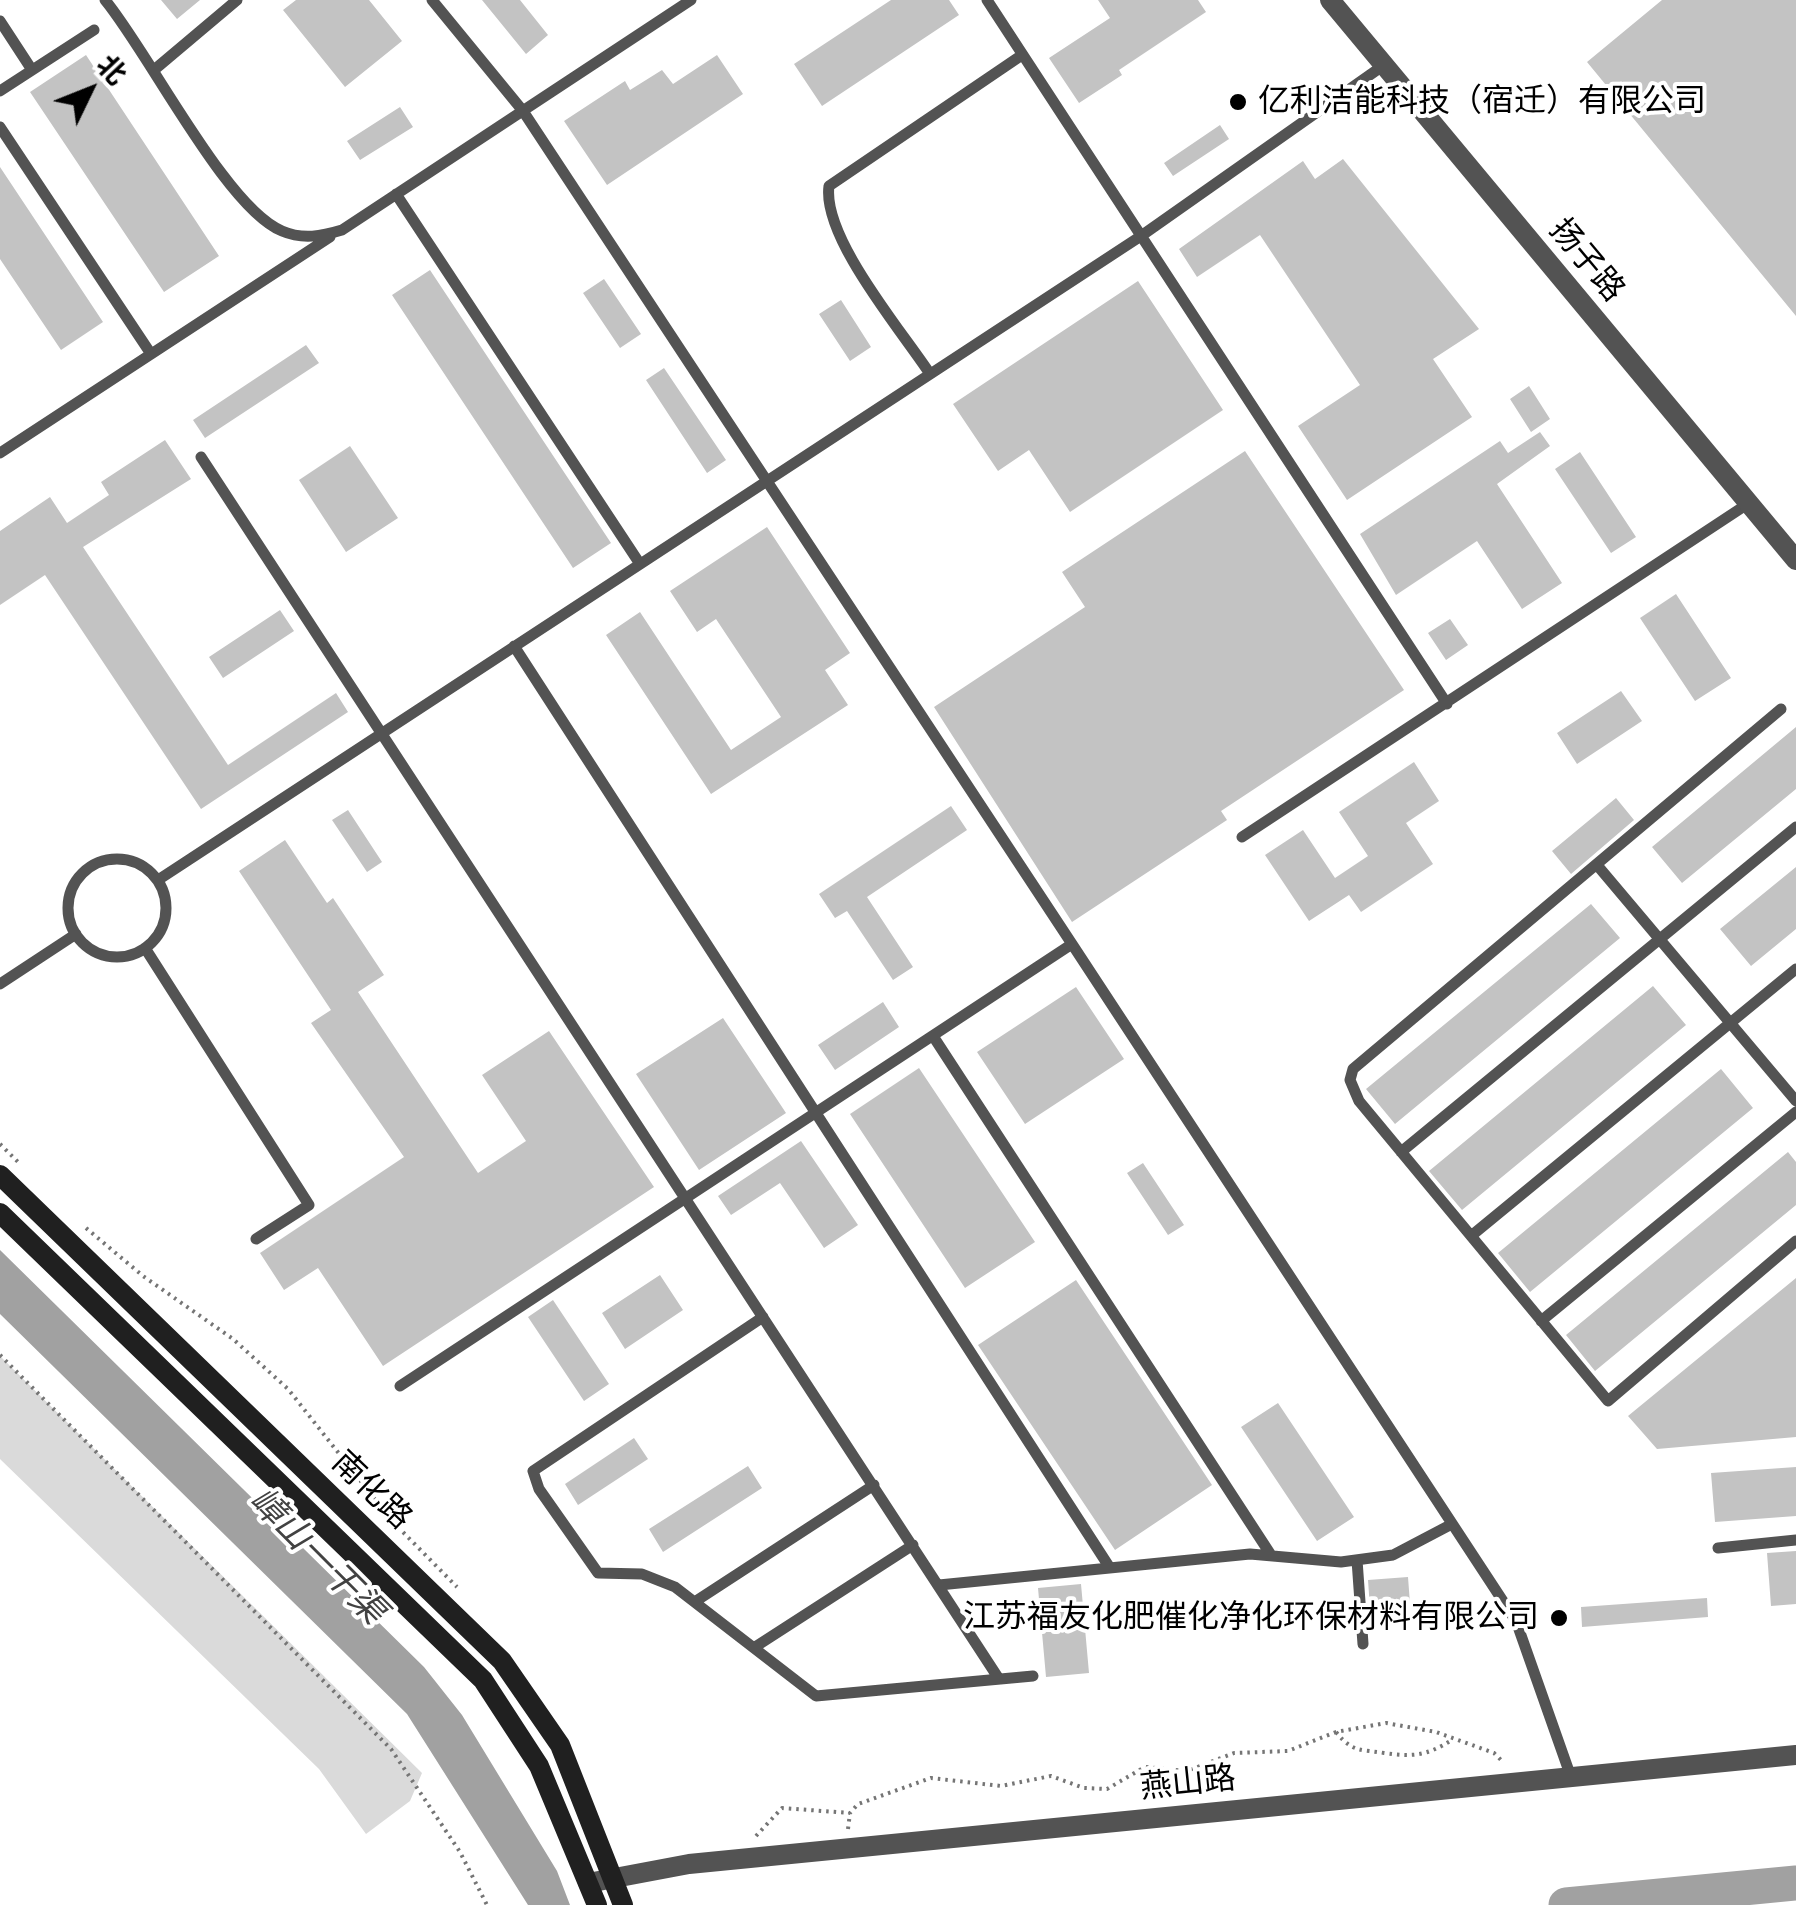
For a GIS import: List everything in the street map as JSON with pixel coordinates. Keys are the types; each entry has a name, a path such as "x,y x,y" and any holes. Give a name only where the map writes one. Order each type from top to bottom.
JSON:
{"main road":[{"name":"南化路","path":"0,1175 502,1661 560,1745 623,1905"},
{"name":"南化路","path":"0,1213 482,1680 539,1766 597,1905"}],"street":[{"name":"扬子路","path":"1330,0 1796,560"},
{"name":"燕山路","path":"588,1883 744,1858 1796,1755"}],"lane":[{"path":"104,0 245,205 260,218 299,236 318,238 342,230"},
{"path":"154,70 237,0"},
{"path":"432,0 523,111 1516,1621 1571,1777"},
{"path":"2,446 152,354 691,0"},
{"path":"986,0 1447,704"},
{"path":"0,21 32,70"},
{"path":"0,91 94,30"},
{"path":"930,374 833,224 827,204 829,186 1022,55"},
{"path":"158,880 1141,236 1384,65"},
{"path":"0,127 152,354"},
{"path":"396,194 640,564"},
{"path":"201,457 999,1679"},
{"path":"1242,837 1749,503"},
{"path":"514,646 1110,1568"},
{"path":"1781,709 1354,1070 1352,1092 1608,1401 1796,1241"},
{"path":"1401,1152 1796,827"},
{"path":"130,860 158,880 164,894 164,924 145,948 116,957 87,946 76,934 68,902 74,886 98,863 130,860"},
{"path":"1597,865 1796,1101"},
{"path":"0,984 76,934"},
{"path":"400,1386 1072,944"},
{"path":"145,948 308,1205 256,1239"},
{"path":"1471,1236 1796,968"},
{"path":"933,1036 1271,1555"},
{"path":"1542,1321 1796,1112"},
{"path":"764,1316 533,1470 540,1489 598,1573 642,1574 696,1601 816,1696 1032,1676"},
{"path":"696,1601 874,1485"},
{"path":"939,1585 1271,1555 1313,1561 1356,1560 1393,1555 1452,1524"},
{"path":"1718,1548 1796,1540"},
{"path":"755,1647 912,1545"},
{"path":"1356,1560 1363,1644"}],"path":[{"path":"0,1144 26,1170"},
{"path":"76,1220 144,1276 233,1339 288,1389 393,1522 458,1588"},
{"path":"0,1354 390,1749 460,1852 486,1905"},
{"path":"846,1848 850,1812 858,1804 931,1778 1001,1786 1052,1776 1084,1788 1107,1788 1145,1767 1187,1771 1248,1750 1288,1751 1336,1732 1386,1723 1424,1729 1494,1753 1517,1782"},
{"path":"1336,1732 1348,1748 1361,1753 1381,1752 1409,1758 1452,1740"},
{"path":"744,1858 769,1817 782,1808 850,1812"}],"shaded area":[{"path":"0,1250 424,1667 462,1715 557,1871 570,1905 528,1905 407,1714 0,1314"},
{"path":"0,1356 422,1773 410,1801 366,1834 319,1769 0,1459"}],"building":[{"path":"161,0 200,0 177,19"},
{"path":"296,0 369,0 402,41 345,87 283,10"},
{"path":"482,0 520,0 548,35 526,54"},
{"path":"891,0 949,0 959,15 822,106 794,64"},
{"path":"1098,0 1198,0 1206,12 1119,70 1122,75 1079,103 1049,58 1110,18"},
{"path":"1662,0 1796,0 1796,316 1587,62"},
{"path":"86,55 219,256 164,292 30,92"},
{"path":"717,55 743,94 607,185 564,121 625,81 630,90 662,70 673,84"},
{"path":"400,107 413,127 360,160 347,141"},
{"path":"1220,125 1229,139 1173,176 1164,163"},
{"path":"1343,159 1479,329 1433,359 1472,417 1347,500 1298,426 1360,385 1260,235 1197,277 1179,249 1303,161 1315,179"},
{"path":"0,167 103,322 61,350 0,259"},
{"path":"430,270 611,543 573,568 392,295"},
{"path":"604,279 641,334 620,348 583,293"},
{"path":"1138,281 1223,410 1070,512 1029,450 998,471 953,404"},
{"path":"841,300 871,347 850,361 819,314"},
{"path":"306,345 319,363 205,438 193,420"},
{"path":"664,368 726,460 707,473 646,380"},
{"path":"1529,386 1550,419 1531,432 1510,399"},
{"path":"1540,432 1550,446 1497,484 1562,583 1522,609 1477,541 1396,595 1360,534 1500,441 1508,453"},
{"path":"165,440 191,479 83,547 228,765 336,693 348,712 201,809 45,575 0,605 0,531 50,497 67,523 109,495 101,482"},
{"path":"350,446 398,518 346,552 299,480"},
{"path":"1245,451 1404,690 1221,811 1227,820 1072,922 934,707 1085,607 1062,572"},
{"path":"1580,452 1636,537 1611,553 1555,469"},
{"path":"767,527 850,653 825,670 848,705 711,794 606,635 640,612 731,750 781,717 716,619 697,632 670,591"},
{"path":"1676,594 1731,678 1695,701 1640,618"},
{"path":"280,610 294,631 223,678 209,657"},
{"path":"1450,619 1468,645 1446,660 1428,633"},
{"path":"1621,691 1642,721 1577,764 1557,733"},
{"path":"1796,727 1796,789 1682,883 1652,847"},
{"path":"1414,762 1439,801 1406,823 1433,864 1361,912 1349,895 1309,921 1265,855 1303,830 1335,878 1368,856 1339,812"},
{"path":"1616,798 1634,820 1571,874 1552,851"},
{"path":"951,806 967,830 867,897 913,967 893,980 847,911 835,918 819,894"},
{"path":"348,810 382,862 367,872 332,820"},
{"path":"285,840 327,903 333,898 384,975 358,992 478,1173 526,1141 482,1075 549,1031 654,1187 383,1366 318,1268 284,1290 260,1253 404,1157 311,1023 331,1010 239,871"},
{"path":"1796,867 1796,929 1751,966 1720,929"},
{"path":"1591,904 1620,938 1395,1124 1366,1089"},
{"path":"1653,986 1686,1025 1462,1210 1429,1171"},
{"path":"1076,987 1124,1059 1025,1124 977,1052"},
{"path":"883,1002 899,1027 835,1070 818,1045"},
{"path":"723,1018 786,1113 699,1170 636,1074"},
{"path":"919,1068 1035,1242 965,1288 850,1114"},
{"path":"1721,1069 1753,1108 1530,1292 1498,1253"},
{"path":"801,1141 858,1225 824,1248 780,1183 731,1215 718,1196"},
{"path":"1788,1152 1796,1162 1796,1205 1595,1371 1566,1335"},
{"path":"1143,1163 1184,1225 1168,1235 1127,1173"},
{"path":"660,1275 683,1310 625,1349 602,1313"},
{"path":"1796,1278 1796,1437 1657,1449 1628,1416"},
{"path":"1076,1280 1212,1485 1115,1550 978,1345"},
{"path":"553,1300 609,1384 584,1401 528,1317"},
{"path":"1278,1403 1354,1517 1317,1541 1241,1427"},
{"path":"634,1438 648,1459 578,1505 565,1484"},
{"path":"748,1466 762,1488 663,1552 649,1529"},
{"path":"1796,1467 1796,1516 1715,1522 1711,1473"},
{"path":"1796,1551 1796,1604 1771,1606 1767,1553"},
{"path":"1408,1577 1410,1604 1370,1608 1368,1580"},
{"path":"1081,1584 1089,1673 1046,1677 1038,1588"},
{"path":"1707,1598 1708,1617 1582,1627 1581,1607"}],"waterway":[{"path":"1566,1905 1796,1883"}],"place":[{"name":"亿利洁能科技（宿迁）有限公司","path":"1238,102"},
{"name":"江苏福友化肥催化净化环保材料有限公司","path":"1559,1618"}],"water label":[{"name":"嶂山一干渠","path":"316,1557"}]}
